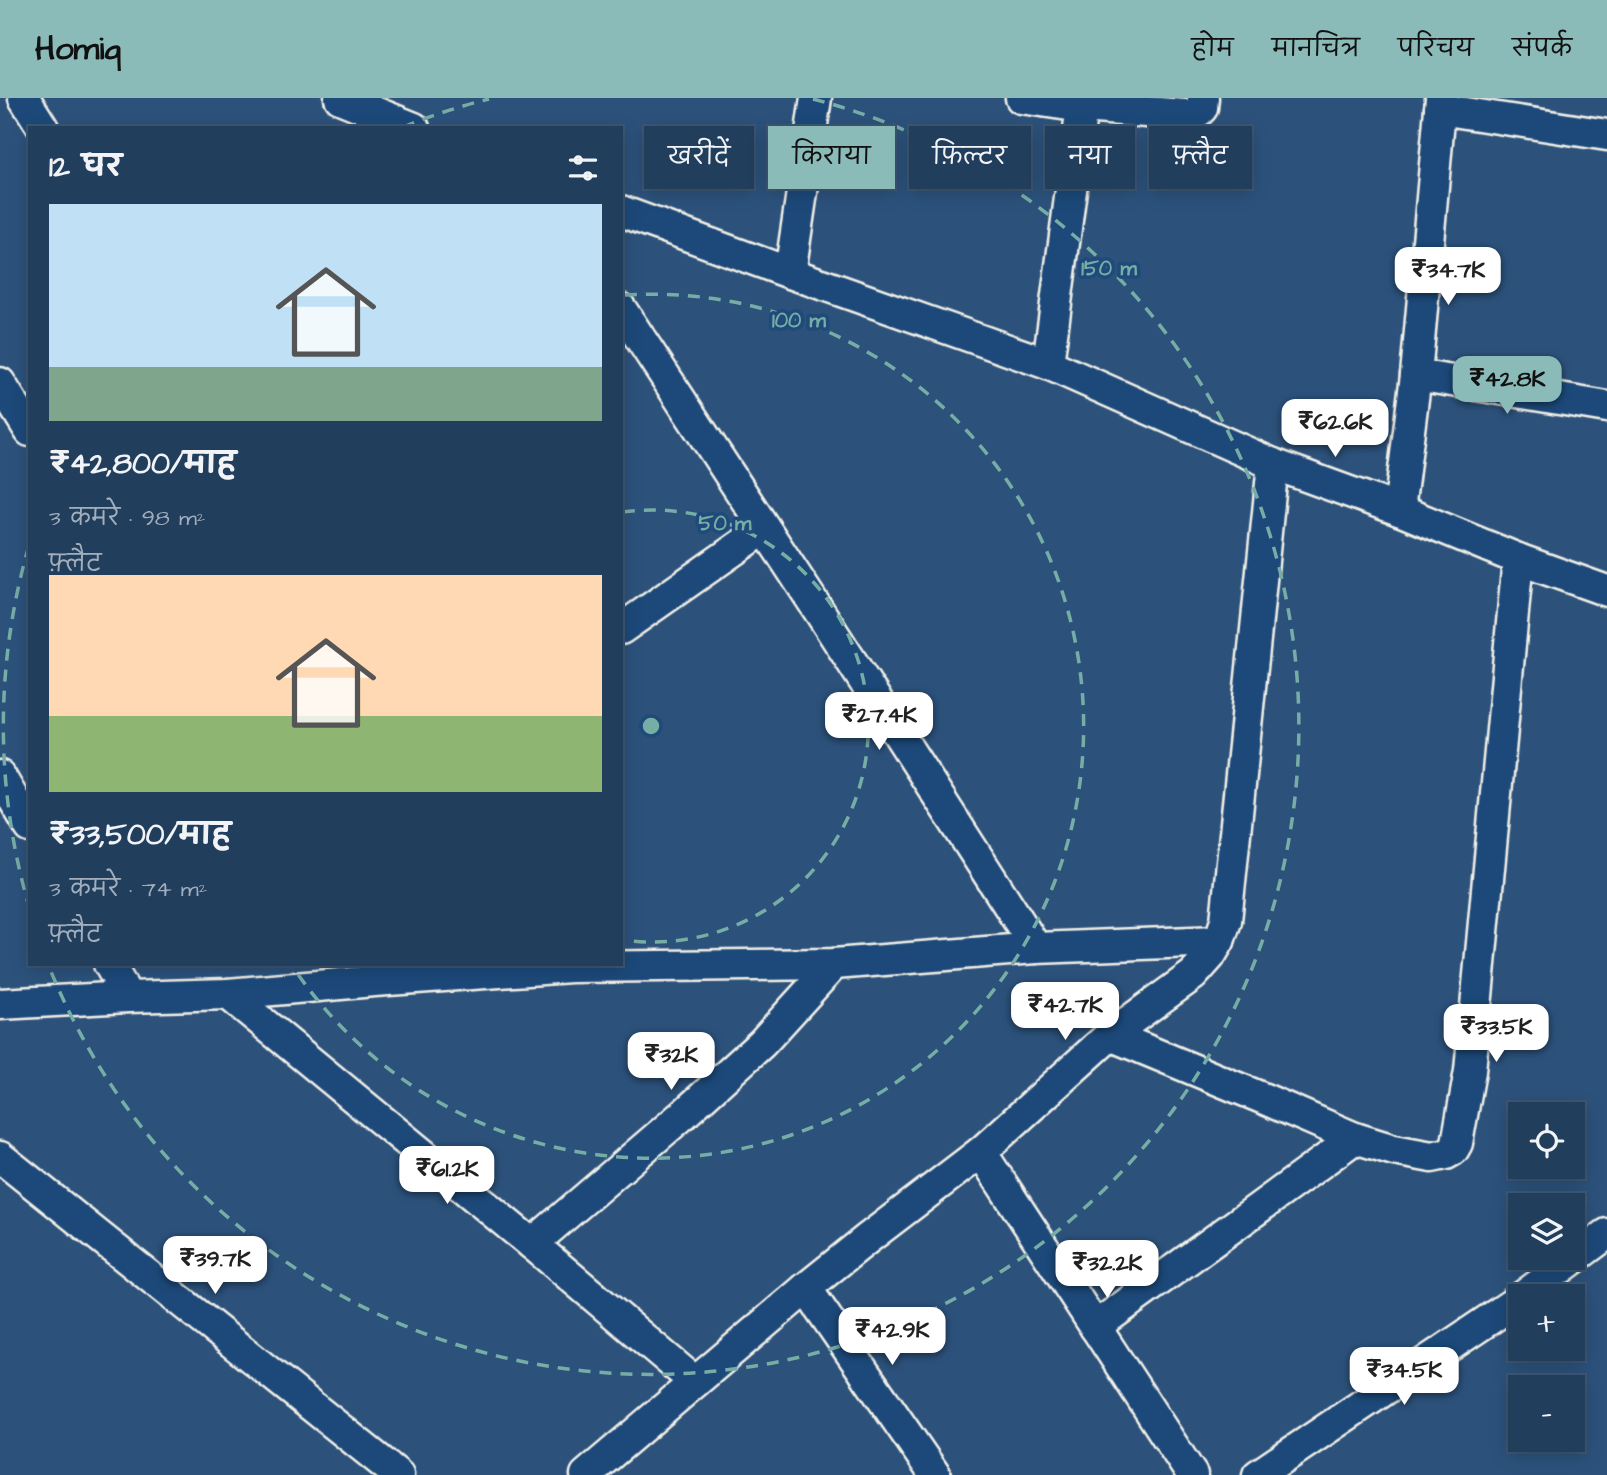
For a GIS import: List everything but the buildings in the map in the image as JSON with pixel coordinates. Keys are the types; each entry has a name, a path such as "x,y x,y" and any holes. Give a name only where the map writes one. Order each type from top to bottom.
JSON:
{"street":[{"path":"24,98 42,126"},
{"path":"340,98 409,126"},
{"path":"790,273 816,98"},
{"path":"1021,98 1082,107 1192,115 1202,108 1203,98"},
{"path":"1399,510 1416,375 1441,104 1607,135"},
{"path":"1048,364 1082,107"},
{"path":"623,215 1048,364 1273,464 1607,591"},
{"path":"623,312 1036,948"},
{"path":"1416,375 1607,407"},
{"path":"0,383 28,428"},
{"path":"586,1475 806,1288 981,1152 1110,1035 1193,975 1210,956 1226,921 1273,464"},
{"path":"623,628 764,529"},
{"path":"1110,1035 1355,1138 1394,1150 1432,1157 1453,1150 1457,1143 1470,1070 1518,559"},
{"path":"0,776 28,824"},
{"path":"623,966 834,964 1036,948 1219,941"},
{"path":"532,1244 762,1043 834,964"},
{"path":"110,966 128,997"},
{"path":"0,1004 228,994 369,973 570,966"},
{"path":"228,994 695,1382"},
{"path":"1095,1327 1355,1138"},
{"path":"981,1152 1192,1475"},
{"path":"0,1157 398,1475"},
{"path":"1539,1284 1607,1234"},
{"path":"806,1288 935,1475"},
{"path":"1258,1475 1508,1306"}]}
